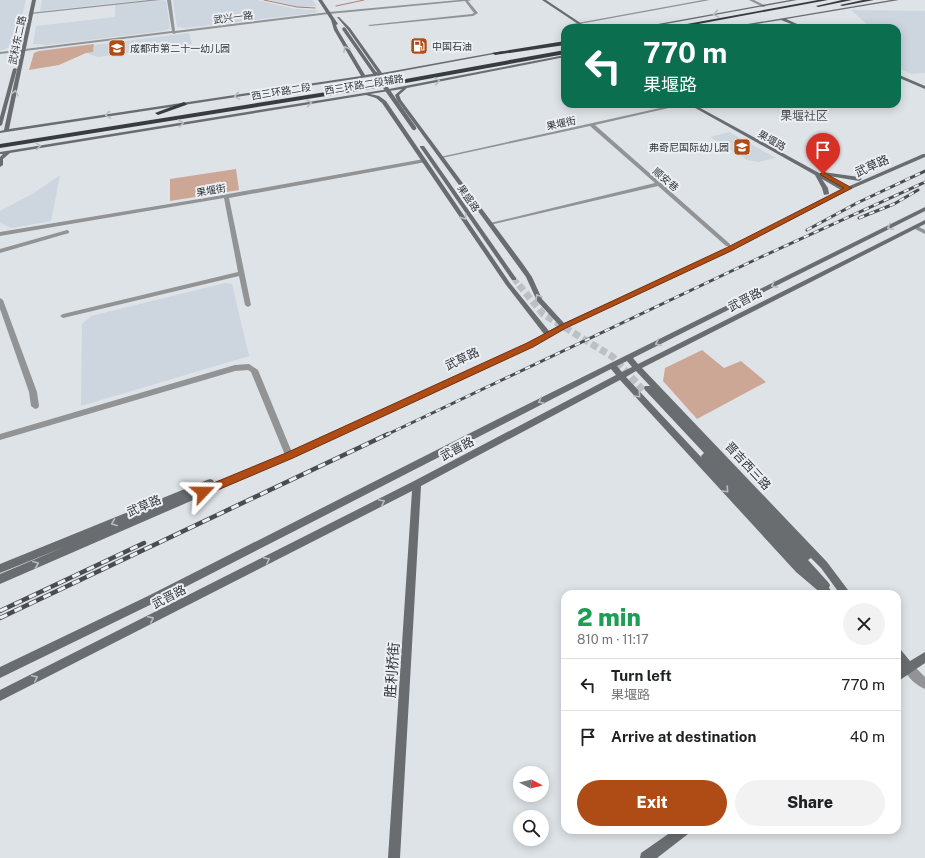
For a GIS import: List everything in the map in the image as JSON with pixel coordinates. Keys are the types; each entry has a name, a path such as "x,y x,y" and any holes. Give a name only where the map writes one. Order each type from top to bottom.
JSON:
{"highway":[{"path":"726,18 741,12 794,1 809,0"},
{"path":"691,24 826,0"},
{"path":"716,24 850,2 872,0"},
{"path":"732,21 783,17 850,2 881,0"},
{"path":"495,53 561,45"},
{"name":"西三环路二段","path":"0,138 384,78 561,45"},
{"path":"496,70 561,53"},
{"name":"西三环路二段","path":"0,146 389,84 561,53"},
{"path":"158,113 184,104"},
{"path":"128,126 161,126"}],"street":[{"name":"武科东二路","path":"6,131 31,0"},
{"name":"武科东二路","path":"0,125 34,0"},
{"path":"31,13 158,0"},
{"path":"169,0 174,33"},
{"path":"320,0 329,13 336,30 363,76"},
{"path":"324,0 338,18 349,28 381,74"},
{"path":"422,0 425,4"},
{"name":"武兴一路","path":"0,53 329,13 468,0"},
{"path":"370,25 472,15 476,13 468,0"},
{"path":"540,0 576,24 708,0"},
{"path":"544,0 576,24"},
{"path":"751,0 764,6"},
{"path":"747,24 897,0"},
{"path":"661,24 794,1"},
{"path":"783,17 796,24"},
{"path":"791,17 803,24"},
{"path":"338,18 342,30"},
{"path":"332,20 342,30"},
{"name":"果盛路","path":"342,30 517,278"},
{"name":"西三环路二段辅路","path":"0,132 381,74 495,53"},
{"name":"西三环路二段辅路","path":"0,153 412,86 561,57"},
{"path":"901,73 925,85"},
{"path":"901,77 925,88"},
{"path":"412,86 401,90 397,97 492,224 529,277 539,300 562,325"},
{"path":"361,94 371,95 384,102 454,202 508,284 547,334"},
{"name":"果堰街","path":"442,157 592,126 667,108"},
{"name":"果堰路","path":"697,108 844,188"},
{"name":"果堰路","path":"704,108 820,175"},
{"name":"顺安巷","path":"592,126 728,245"},
{"name":"武草路","path":"562,325 728,250 859,179 925,150"},
{"path":"0,165 1,159 9,151"},
{"name":"武草路","path":"0,579 288,454 547,334 562,325 728,245 826,194 925,155"},
{"name":"果堰街","path":"0,234 226,197 424,161"},
{"path":"451,169 455,189 454,202"},
{"path":"432,172 455,189 474,200"},
{"path":"826,194 820,175 859,179"},
{"path":"492,224 658,184"},
{"path":"226,197 248,305"},
{"name":"武晋路","path":"0,673 152,599 925,209"},
{"name":"武晋路","path":"0,696 417,484 638,367 925,222"},
{"path":"915,227 925,232"},
{"path":"0,251 67,232"},
{"path":"63,316 242,273"},
{"path":"0,300 32,392 35,406"},
{"name":"晋吉西三路","path":"628,358 824,565 842,590"},
{"path":"612,366 799,569 824,590"},
{"path":"0,437 235,368 249,367 254,370 288,454"},
{"name":"晋吉西三路","path":"830,590 645,389 841,590"},
{"name":"武草路","path":"0,570 288,454"},
{"name":"胜利桥街","path":"394,858 417,484"},
{"path":"901,674 925,658"},
{"path":"901,659 925,684"},
{"path":"901,664 909,669"},
{"path":"646,858 679,834"}],"shaded area":[{"path":"0,0 26,0 15,45 0,51"},
{"path":"42,0 145,0 40,11"},
{"path":"161,0 166,1 170,28 164,31 47,45 33,44 36,26 115,17 115,5"},
{"path":"173,0 257,0 295,9 319,10 314,13 186,28 177,27"},
{"path":"270,0 312,0 317,6 299,7"},
{"path":"851,10 925,11 925,73 911,74 901,69 901,24 867,24"},
{"path":"189,33 192,44 98,57 86,53 93,52 94,45"},
{"path":"94,44 93,52 86,53 59,65 29,70 34,53 39,51"},
{"name":"弗奇尼国际幼儿园","path":"729,132 776,158 758,162 747,160 710,137"},
{"path":"236,169 239,190 170,201 170,179"},
{"path":"60,175 51,221 12,228 0,223 0,211 34,193"},
{"path":"225,283 232,284 249,356 81,406 82,324 91,316"},
{"path":"702,350 724,368 741,361 766,382 697,419 663,381 665,368"}],"waterway":[{"path":"264,0 297,7 315,8"},
{"path":"336,6 364,0"}],"tunnel":[{"path":"514,279 520,286"},
{"path":"519,285 543,314 613,357 643,390"}],"railway":[{"path":"807,230 857,203 925,171"},
{"path":"386,435 761,257 925,182"},
{"path":"859,218 894,204 918,190"},
{"path":"0,618 388,434"},
{"path":"0,611 144,543"}],"place":[{"name":"中国石油","path":"419,46"},
{"name":"成都市第二十一幼儿园","path":"117,48"},
{"name":"弗奇尼国际幼儿园","path":"742,147"}],"district":[{"name":"果堰社区","path":"804,116"}],"route":[{"path":"203,492 289,455 530,345 564,326 728,250 849,188 823,174"}]}
